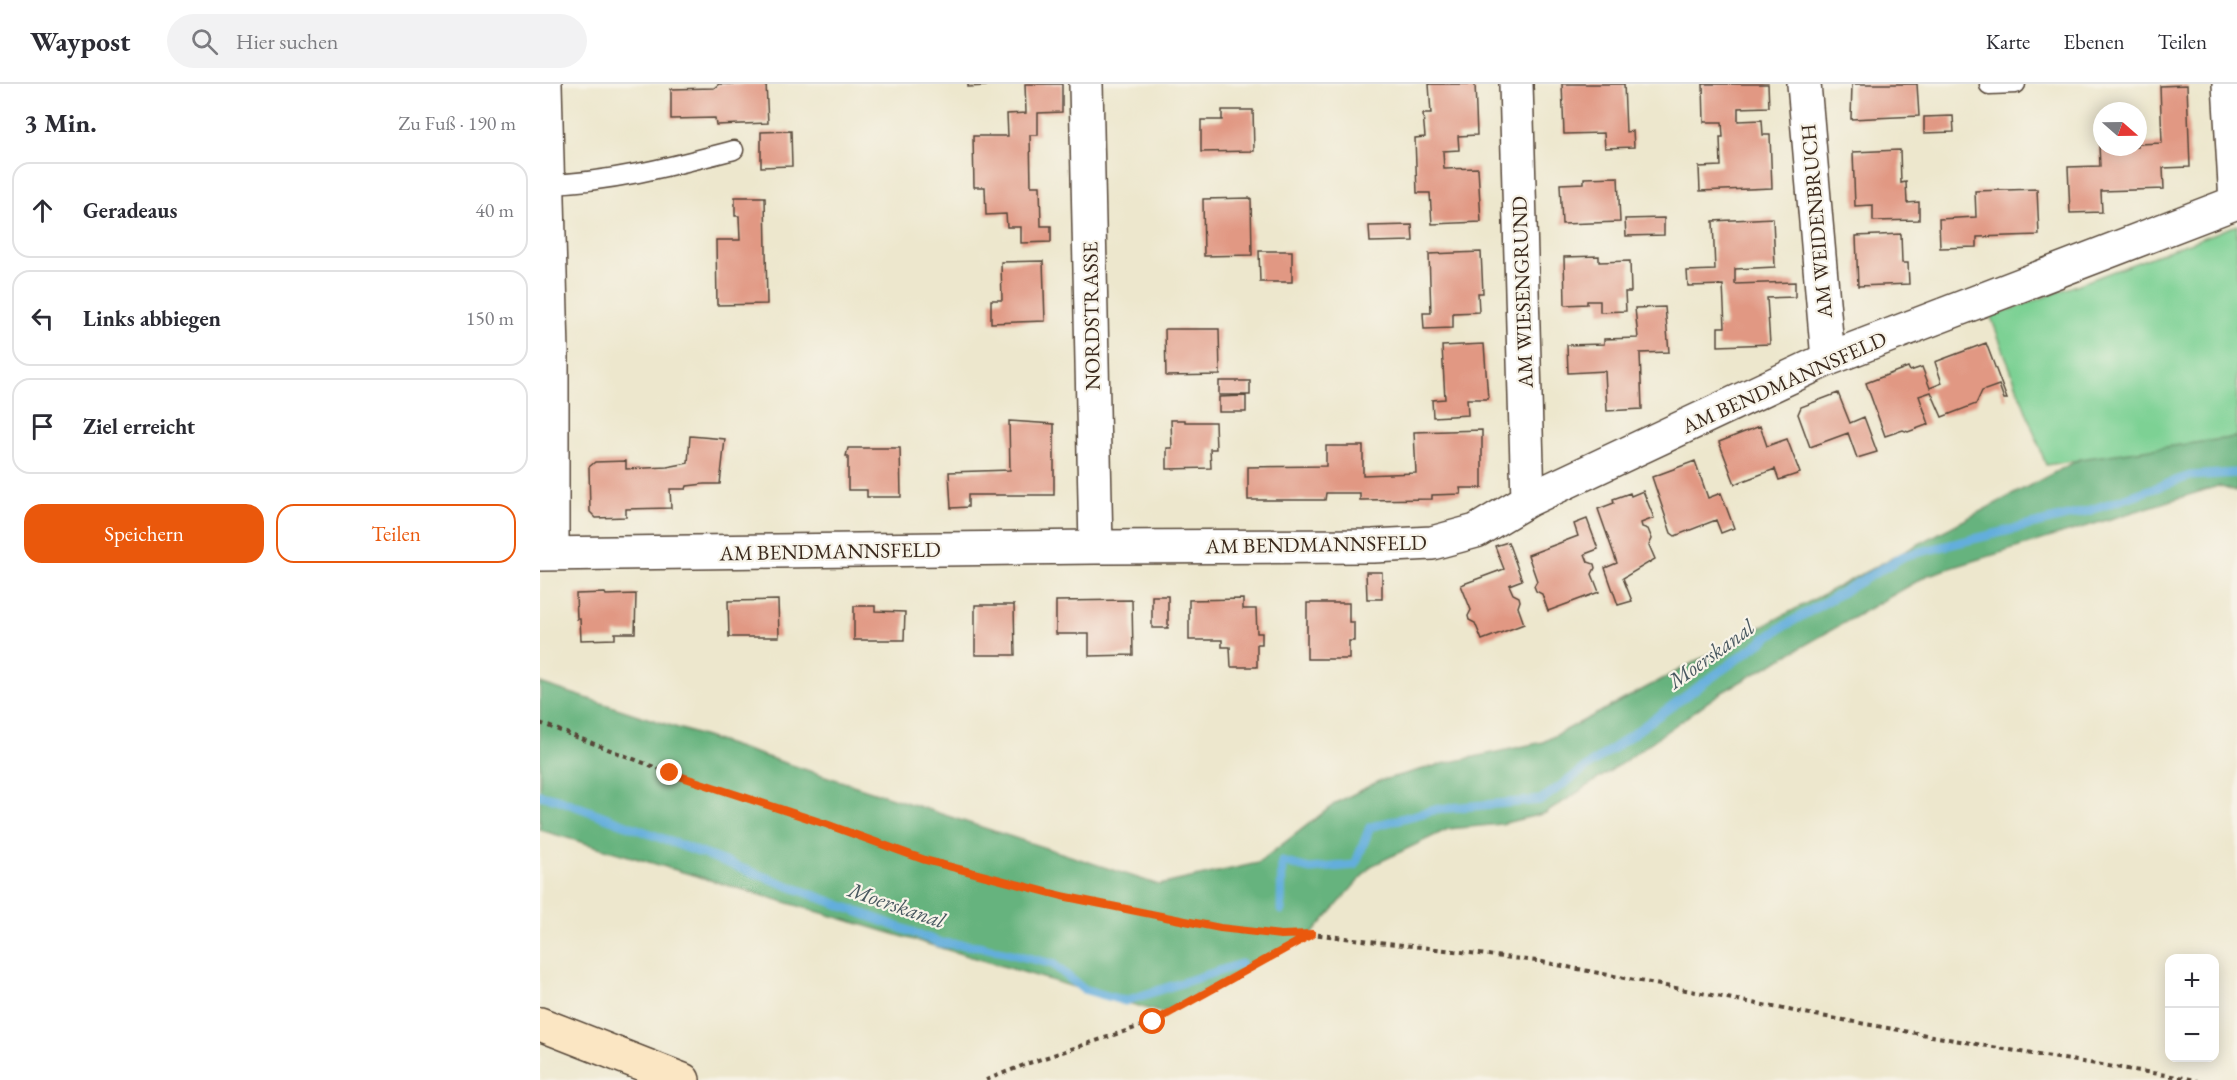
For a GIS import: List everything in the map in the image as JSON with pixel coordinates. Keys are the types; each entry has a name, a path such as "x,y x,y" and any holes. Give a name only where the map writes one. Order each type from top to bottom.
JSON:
{"street":[{"path":"546,84 552,352 546,554"},
{"name":"NORDSTRASSE","path":"1086,84 1096,547"},
{"name":"AM WIESENGRUND","path":"1516,84 1528,500"},
{"name":"AM WEIDENBRUCH","path":"1804,84 1828,359"},
{"path":"2229,84 2236,202"},
{"name":"AM BENDMANNSFELD","path":"546,554 1373,546 1432,543 1476,531 1528,500 1828,359 2236,202"},
{"path":"540,1024 683,1080"}],"lane":[{"path":"1989,86 2016,84"},
{"path":"548,184 580,183 651,172 734,150"}],"path":[{"path":"540,723 670,773 826,824 925,860 1062,896 1220,928 1281,935 1312,934 1537,961 1823,1017 2197,1080"},
{"path":"986,1080 1029,1063 1153,1022 1312,934"}],"green space":[{"path":"2237,225 2237,437 2046,465 1991,317"},
{"path":"2237,437 2237,492 2218,486 1928,575 1719,694 1615,768 1546,813 1501,824 1448,829 1371,866 1312,934 1162,1013 540,830 540,683 1159,885 1258,863 1336,803 1379,781 1442,764 1543,742 2080,459"}],"building":[{"path":"719,84 766,84 768,123 716,125 715,118 671,119 671,89 714,88"},
{"path":"968,84 986,84 986,86 968,87"},
{"path":"1025,84 1062,84 1062,112 1038,113 1038,135 1030,135 1031,186 1040,186 1041,226 1051,226 1051,242 1021,243 1021,227 1007,227 1006,214 986,215 985,187 974,187 973,136 1008,136 1007,114 1026,113"},
{"path":"1429,84 1475,84 1477,135 1458,136 1459,150 1443,151 1444,169 1478,168 1481,222 1432,224 1430,193 1417,193 1415,138 1425,137 1423,114 1431,114"},
{"path":"1562,84 1624,84 1626,132 1633,131 1634,147 1605,148 1604,133 1564,134"},
{"path":"1703,84 1768,84 1769,107 1738,108 1738,121 1762,120 1763,135 1770,135 1772,188 1700,191 1699,167 1721,166 1720,137 1723,137 1722,122 1704,122"},
{"path":"1852,84 1917,84 1919,116 1851,119"},
{"path":"2187,85 2190,167 2163,168 2164,189 2101,191 2102,212 2070,213 2068,167 2100,166 2100,156 2147,156 2147,144 2162,143 2160,86"},
{"path":"1222,110 1253,110 1254,151 1201,152 1201,120 1222,120"},
{"path":"1953,116 1954,132 1924,133 1924,117"},
{"path":"791,131 792,166 761,167 761,132"},
{"path":"1900,150 1901,183 1906,182 1907,203 1919,202 1919,220 1873,221 1873,205 1855,206 1853,152"},
{"path":"1618,177 1620,222 1562,224 1560,184 1584,183 1584,178"},
{"path":"2037,189 2039,235 1977,237 1977,247 1940,248 1939,219 1976,217 1975,191"},
{"path":"735,197 765,197 767,304 717,305 716,240 740,240 739,216 735,216"},
{"path":"1251,198 1252,255 1204,256 1203,199"},
{"path":"1664,218 1664,235 1626,236 1625,219"},
{"path":"1773,218 1775,267 1735,269 1735,284 1795,282 1795,297 1767,298 1770,344 1718,346 1718,327 1725,327 1723,285 1688,286 1687,271 1715,270 1713,221"},
{"path":"1412,225 1413,241 1370,242 1369,226"},
{"path":"1901,234 1902,263 1908,263 1909,284 1858,286 1856,236"},
{"path":"1259,251 1292,251 1292,282 1260,282"},
{"path":"1481,252 1483,293 1478,293 1479,312 1453,313 1453,328 1424,329 1423,313 1431,313 1429,254"},
{"path":"1599,256 1599,262 1630,261 1631,292 1625,292 1626,311 1600,312 1600,301 1565,305 1564,257"},
{"path":"1043,261 1045,321 991,323 991,300 1002,300 1001,262"},
{"path":"1665,307 1669,352 1640,353 1642,409 1607,411 1605,371 1568,373 1567,345 1604,344 1604,339 1638,338 1635,308"},
{"path":"1165,329 1219,329 1220,375 1166,376"},
{"path":"1986,343 2007,399 2004,399 1999,385 1982,391 1976,404 1942,417 1931,392 1919,396 1929,424 1908,432 1903,430 1885,436 1866,383 1908,367 1910,371 1922,367 1930,388 1942,383 1935,362"},
{"path":"1484,344 1488,399 1467,399 1468,415 1433,417 1432,400 1445,399 1442,346"},
{"path":"1219,381 1250,381 1250,395 1219,395"},
{"path":"1838,393 1850,423 1864,417 1877,452 1857,458 1848,433 1810,447 1798,414 1801,407"},
{"path":"1246,396 1246,412 1219,412 1219,397"},
{"path":"1171,420 1215,422 1216,449 1210,449 1211,468 1167,469 1167,448 1172,448"},
{"path":"1009,421 1054,424 1054,495 968,495 968,507 951,508 949,472 1010,470"},
{"path":"1760,426 1767,446 1787,439 1800,473 1779,480 1775,469 1735,484 1719,442"},
{"path":"1482,430 1482,488 1460,488 1461,494 1432,495 1432,499 1360,500 1360,493 1326,493 1325,500 1248,500 1248,467 1326,466 1326,446 1363,446 1363,475 1416,473 1414,432"},
{"path":"690,436 725,439 720,484 670,489 671,508 626,509 626,517 596,518 590,512 589,467 595,462 626,461 626,469 667,467 688,463"},
{"path":"848,448 900,448 901,497 867,497 867,490 848,490 848,456 846,456"},
{"path":"1695,461 1708,498 1721,493 1734,528 1721,533 1716,520 1675,536 1671,533 1652,477"},
{"path":"1643,491 1654,518 1641,523 1642,527 1648,529 1652,539 1649,545 1655,559 1623,578 1632,601 1618,605 1605,568 1617,563 1598,509 1614,503 1613,499"},
{"path":"1587,519 1598,549 1585,554 1588,562 1594,564 1592,574 1599,592 1548,611 1542,594 1536,591 1534,586 1537,581 1528,555 1578,536 1574,524"},
{"path":"1508,542 1522,580 1509,585 1513,594 1519,597 1518,607 1524,624 1482,640 1475,623 1469,620 1471,610 1461,585 1504,569 1495,546"},
{"path":"1366,572 1382,572 1382,599 1367,599"},
{"path":"605,593 606,595 636,594 635,633 615,633 615,639 581,640 576,594"},
{"path":"1152,596 1168,596 1168,628 1152,628"},
{"path":"1243,599 1243,609 1256,609 1257,633 1262,633 1262,644 1257,644 1257,667 1231,667 1230,647 1222,647 1222,640 1189,640 1189,600"},
{"path":"778,600 779,637 729,637 728,601"},
{"path":"1132,600 1133,655 1089,656 1089,634 1056,634 1056,601"},
{"path":"1307,603 1349,603 1349,622 1354,622 1354,641 1349,641 1349,659 1307,659"},
{"path":"975,605 1014,605 1015,655 975,655"},
{"path":"854,606 875,606 875,611 905,612 904,640 854,640"}],"waterway":[{"name":"Moerskanal","path":"1281,910 1282,862 1310,869 1355,865 1370,827 1438,809 1541,800 1779,629 1904,556 2088,511 2190,476 2237,473"},
{"name":"Moerskanal","path":"540,795 557,799 941,943 979,946 1053,964 1083,989 1125,1001 1241,964"}],"route":[{"path":"670,773 826,824 925,860 1062,896 1220,928 1281,935 1312,934 1153,1022"}]}
